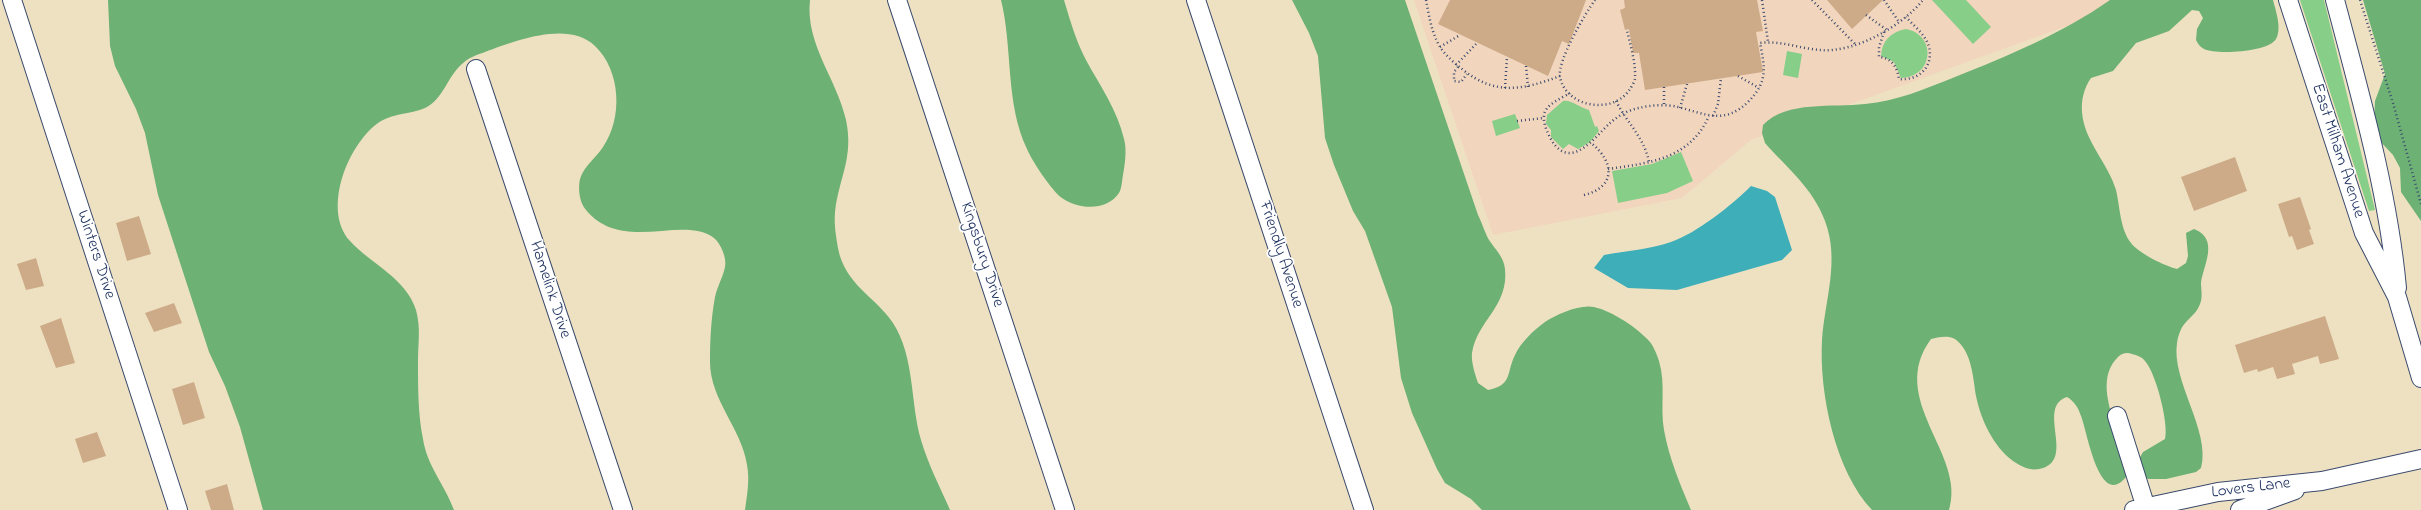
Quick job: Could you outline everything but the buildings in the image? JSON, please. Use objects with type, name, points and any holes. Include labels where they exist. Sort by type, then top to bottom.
[{"type":"street","name":"Winters Drive","points":[[12,0],[178,510]]},
{"type":"street","name":"Kingsbury Drive","points":[[896,0],[1065,510]]},
{"type":"street","name":"Friendly Avenue","points":[[1196,0],[1364,510]]},
{"type":"street","name":"East Milham Avenue","points":[[2288,0],[2364,234],[2397,297],[2421,378]]},
{"type":"street","name":"East Milham Avenue","points":[[2334,0],[2357,85],[2393,241],[2397,297]]},
{"type":"street","name":"Hamelink Drive","points":[[476,70],[623,510]]},
{"type":"street","points":[[2118,416],[2140,509]]},
{"type":"street","name":"Lovers Lane","points":[[2140,509],[2218,492],[2322,481],[2421,459]]},
{"type":"street","name":"Lovers Lane","points":[[2240,510],[2287,502],[2322,481]]},
{"type":"path","points":[[1426,0],[1431,24],[1440,47],[1457,66],[1467,74],[1494,87],[1505,88],[1528,87],[1560,76]]},
{"type":"path","points":[[1595,0],[1565,54],[1560,76],[1570,93],[1575,98],[1590,105],[1605,105],[1616,102],[1629,91],[1635,79],[1627,30]]},
{"type":"path","points":[[1762,0],[1768,42]]},
{"type":"path","points":[[1812,0],[1855,44]]},
{"type":"path","points":[[1884,0],[1899,22]]},
{"type":"path","points":[[1570,93],[1550,105],[1545,111],[1544,118],[1550,137],[1556,148],[1565,152],[1585,148],[1592,143],[1610,123],[1623,114],[1639,108],[1664,106],[1680,108],[1711,116],[1728,114],[1742,107],[1760,88],[1765,71],[1760,43],[1768,42],[1823,51],[1855,44],[1886,31],[1906,17],[1923,0]]},
{"type":"path","points":[[2360,0],[2393,103],[2421,204]]},
{"type":"path","points":[[1866,15],[1886,31]]},
{"type":"path","points":[[1886,31],[1879,46],[1879,57],[1890,60],[1894,64],[1899,79],[1913,79],[1920,75],[1929,61],[1929,46],[1924,37],[1906,17]]},
{"type":"path","points":[[1440,47],[1460,35]]},
{"type":"path","points":[[1467,74],[1461,82],[1454,81],[1454,72],[1457,66],[1477,43]]},
{"type":"path","points":[[1505,88],[1507,57]]},
{"type":"path","points":[[1526,66],[1528,87]]},
{"type":"path","points":[[1738,76],[1760,88]]},
{"type":"path","points":[[1608,168],[1649,162],[1674,154],[1689,144],[1702,132],[1718,104],[1721,78]]},
{"type":"path","points":[[1680,108],[1687,84]]},
{"type":"path","points":[[1664,87],[1664,106]]},
{"type":"path","points":[[1616,102],[1641,138],[1649,162]]},
{"type":"path","points":[[1517,120],[1544,118]]},
{"type":"path","points":[[1584,196],[1598,191],[1605,184],[1608,176],[1606,157],[1592,143]]},
{"type":"shaded area","points":[[1414,0],[2139,0],[1751,140],[1682,198],[1493,235]]},
{"type":"green space","points":[[108,0],[810,0],[812,32],[842,105],[848,133],[847,157],[835,212],[838,248],[847,272],[861,289],[886,314],[900,336],[909,365],[921,440],[950,510],[745,510],[748,476],[744,452],[720,402],[711,376],[711,330],[716,293],[725,267],[723,251],[714,238],[701,232],[686,230],[634,232],[617,230],[601,223],[586,210],[580,195],[580,179],[584,170],[603,147],[614,122],[616,95],[614,81],[604,56],[595,46],[584,38],[571,34],[556,34],[526,38],[472,57],[457,69],[441,94],[431,104],[420,110],[392,116],[381,121],[369,131],[349,159],[339,194],[338,212],[342,227],[350,241],[396,280],[411,299],[416,310],[419,330],[418,361],[420,420],[423,439],[428,458],[454,510],[263,510],[240,427],[225,386],[209,352],[158,195],[145,133],[136,109],[115,66],[110,46]]},
{"type":"green space","points":[[1001,0],[1064,0],[1079,45],[1113,108],[1125,143],[1126,152],[1121,189],[1114,199],[1107,203],[1092,207],[1076,205],[1062,198],[1048,183],[1027,149],[1015,113],[1005,18]]},
{"type":"green space","points":[[1292,0],[1405,0],[1478,215],[1489,240],[1501,257],[1505,269],[1505,282],[1502,293],[1498,303],[1475,342],[1472,353],[1478,383],[1488,390],[1502,385],[1508,377],[1512,361],[1517,350],[1524,341],[1532,332],[1556,316],[1576,308],[1588,306],[1609,312],[1639,331],[1650,342],[1654,349],[1661,370],[1663,421],[1666,440],[1675,471],[1691,510],[1482,510],[1471,499],[1445,483],[1437,469],[1412,413],[1401,378],[1392,307],[1365,231],[1353,211],[1334,165],[1325,138],[1318,56],[1309,33]]},
{"type":"green space","points":[[1932,0],[1966,0],[1991,27],[1973,44]]},
{"type":"green space","points":[[2110,0],[2273,0],[2278,20],[2278,35],[2276,39],[2263,47],[2230,52],[2210,51],[2201,47],[2196,40],[2197,29],[2203,18],[2199,11],[2192,10],[2169,31],[2136,43],[2113,71],[2091,78],[2086,86],[2082,103],[2082,112],[2087,133],[2108,170],[2116,190],[2122,225],[2127,237],[2134,247],[2152,259],[2177,269],[2186,263],[2188,256],[2186,233],[2194,229],[2202,233],[2206,239],[2208,253],[2202,276],[2201,301],[2197,309],[2181,329],[2177,343],[2177,358],[2180,373],[2201,438],[2203,454],[2201,468],[2196,472],[2166,479],[2148,479],[2143,474],[2139,459],[2143,452],[2165,439],[2165,422],[2161,399],[2149,367],[2141,357],[2130,353],[2126,353],[2118,357],[2110,370],[2107,384],[2108,399],[2112,416],[2126,463],[2126,477],[2117,484],[2108,483],[2101,476],[2091,450],[2079,410],[2074,402],[2067,397],[2058,403],[2055,411],[2054,422],[2057,446],[2055,456],[2050,464],[2039,469],[2029,469],[2022,466],[2013,461],[1999,448],[1989,432],[1978,405],[1973,373],[1965,350],[1955,339],[1940,337],[1931,339],[1920,362],[1917,384],[1922,405],[1947,468],[1952,489],[1949,510],[1872,510],[1859,494],[1839,453],[1832,430],[1823,383],[1822,340],[1831,265],[1829,236],[1825,221],[1814,198],[1807,188],[1765,143],[1762,133],[1763,125],[1773,117],[1797,108],[1877,102],[1922,90],[1995,61],[2035,43],[2073,23]]},
{"type":"green space","points":[[2300,0],[2324,0],[2375,210],[2369,211]]},
{"type":"green space","points":[[2363,0],[2421,0],[2421,221],[2401,192],[2400,168],[2393,155],[2379,140],[2374,123],[2375,101],[2385,74]]},
{"type":"green space","points":[[1906,29],[1916,33],[1923,39],[1927,47],[1928,55],[1925,64],[1920,71],[1912,76],[1901,78],[1894,62],[1881,56],[1885,41],[1896,32]]},
{"type":"green space","points":[[1787,51],[1802,54],[1798,78],[1783,75]]},
{"type":"green space","points":[[1563,101],[1572,102],[1589,110],[1595,127],[1597,126],[1599,131],[1590,142],[1578,149],[1569,144],[1563,149],[1551,137],[1551,130],[1546,124],[1547,115]]},
{"type":"green space","points":[[1515,114],[1520,128],[1496,136],[1492,121]]},
{"type":"green space","points":[[1681,152],[1693,181],[1667,193],[1618,203],[1612,171],[1652,164]]},
{"type":"water","points":[[1751,186],[1767,191],[1775,197],[1792,250],[1782,260],[1677,290],[1628,288],[1594,268],[1604,255],[1638,250],[1681,238],[1714,218]]}]
